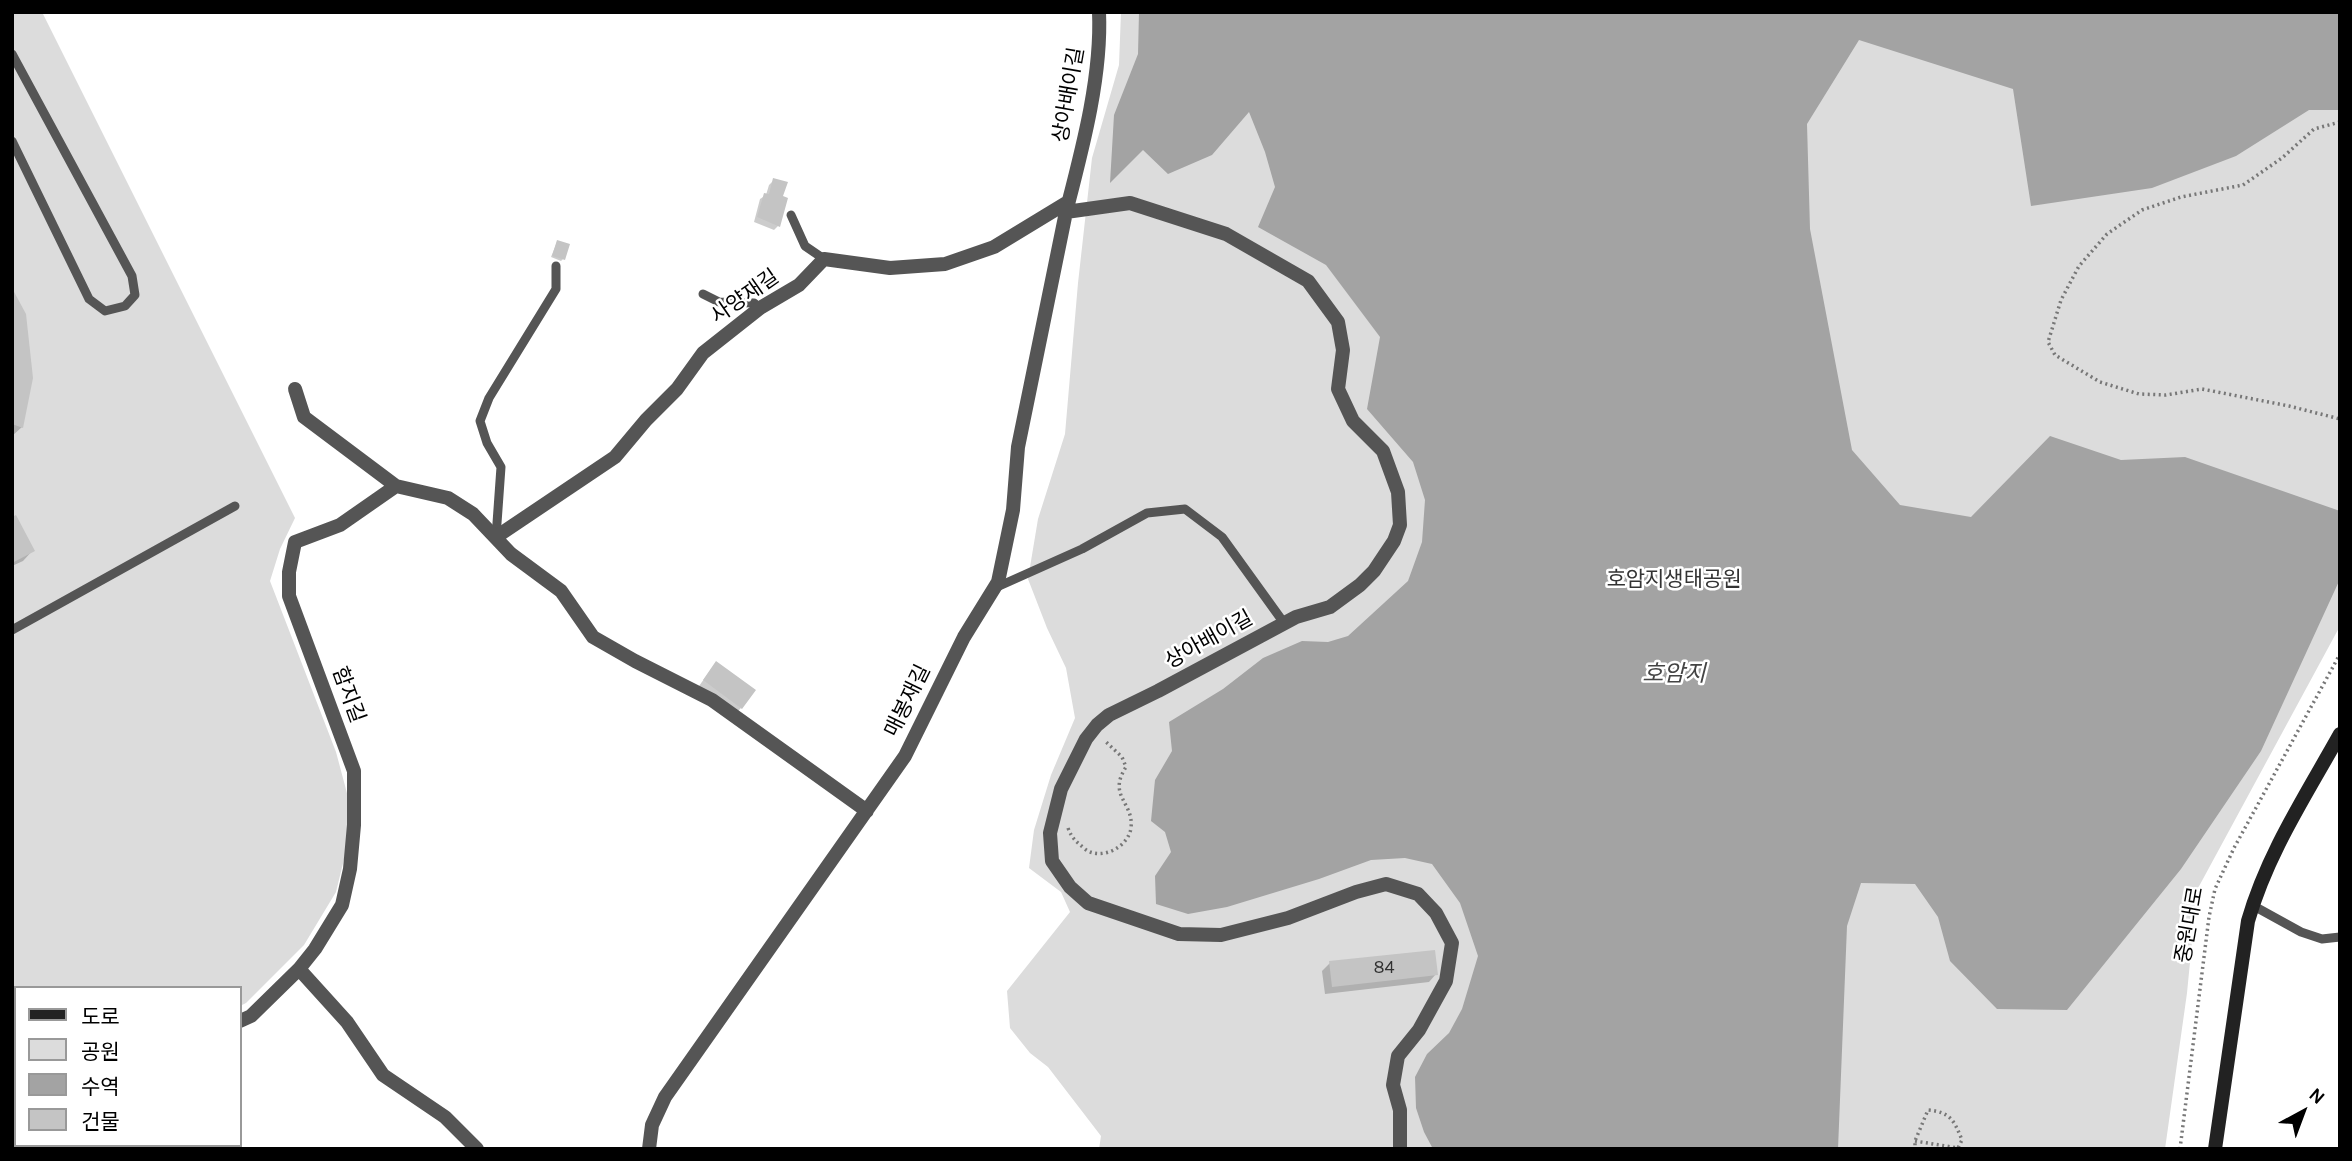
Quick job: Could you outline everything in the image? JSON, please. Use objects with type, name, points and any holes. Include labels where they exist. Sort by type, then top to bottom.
[{"type":"street","name":"상아배이길","points":[[1099,12],[1101,39],[1085,133],[1067,207],[1130,203],[1226,234],[1308,281],[1338,322],[1343,350],[1338,389],[1353,421],[1383,451],[1398,492],[1400,525],[1374,571],[1331,607],[1284,623],[1109,715],[1097,725],[1086,738],[1061,789],[1050,833],[1052,861],[1070,887],[1088,903],[1179,934],[1221,935],[1289,918],[1356,891],[1386,884],[1418,894],[1436,912],[1452,943],[1446,981],[1419,1030],[1398,1056],[1393,1086],[1400,1110],[1401,1149]]},
{"type":"street","points":[[824,259],[890,268],[945,264],[994,247],[1067,207]]},
{"type":"street","name":"매봉재길","points":[[649,1149],[652,1125],[665,1097],[905,756],[964,637],[998,582],[1013,510],[1018,447],[1067,207]]},
{"type":"street","name":"사양재길","points":[[496,537],[615,457],[677,388],[703,353],[760,309],[799,285],[824,259]]},
{"type":"street","points":[[295,389],[304,417],[396,486],[448,498],[473,514],[511,554],[561,591],[593,637],[712,700],[867,811]]},
{"type":"street","name":"함지길","points":[[242,1020],[251,1016],[299,969],[315,949],[342,905],[350,869],[354,825],[354,771],[289,596],[295,542],[340,525],[396,486]]},
{"type":"street","points":[[2216,1149],[2252,905],[2266,868],[2340,734]]},
{"type":"street","points":[[299,969],[346,1022],[383,1075],[445,1116],[477,1149]]},
{"type":"lane","points":[[12,54],[132,276],[135,295],[125,306],[105,311],[89,299],[12,141]]},
{"type":"lane","points":[[792,215],[806,246],[824,259]]},
{"type":"lane","points":[[496,537],[501,467],[487,443],[480,421],[489,398],[556,289],[556,266]]},
{"type":"lane","points":[[703,294],[719,302],[754,303],[760,309]]},
{"type":"lane","points":[[12,630],[235,506]]},
{"type":"lane","points":[[995,587],[1082,550],[1147,513],[1185,509],[1222,537],[1284,623]]},
{"type":"lane","points":[[2252,905],[2301,932],[2322,939],[2340,937]]},
{"type":"path","points":[[2340,122],[2314,129],[2283,158],[2243,185],[2181,197],[2142,210],[2107,234],[2079,267],[2061,300],[2048,342],[2055,355],[2100,382],[2139,394],[2166,395],[2202,389],[2289,405],[2340,419]]},
{"type":"path","name":"중원대로","points":[[2180,1149],[2209,917],[2215,889],[2234,848],[2340,653]]},
{"type":"path","points":[[1064,817],[1072,839],[1091,854],[1108,853],[1121,845],[1129,835],[1131,818],[1119,794],[1118,778],[1126,767],[1122,757],[1098,735]]},
{"type":"path","points":[[1915,1141],[1959,1148],[1962,1140],[1955,1123],[1942,1111],[1928,1110],[1915,1141],[1915,1149]]},
{"type":"green space","points":[[12,12],[42,12],[295,518],[280,549],[270,581],[336,752],[348,797],[347,847],[336,892],[304,945],[246,1003],[242,1005],[242,986],[14,986],[12,1035]]},
{"type":"green space","name":"호암지","points":[[1121,12],[2340,12],[2340,626],[2197,890],[2187,993],[2165,1149],[1099,1149],[1101,1136],[1048,1067],[1030,1053],[1010,1028],[1007,991],[1070,912],[1061,892],[1029,868],[1034,830],[1051,775],[1075,718],[1066,668],[1028,579],[1038,519],[1065,434],[1092,158],[1119,65]]},
{"type":"water","name":"호암지","points":[[1139,12],[2340,12],[2340,110],[2309,110],[2236,156],[2152,188],[2031,206],[2013,89],[1859,40],[1807,124],[1810,229],[1852,450],[1900,505],[1971,517],[2050,436],[2121,460],[2185,457],[2340,511],[2340,579],[2261,751],[2181,869],[2067,1010],[1997,1009],[1950,961],[1938,917],[1915,884],[1861,883],[1847,926],[1838,1149],[1433,1149],[1416,1108],[1415,1077],[1427,1054],[1449,1033],[1462,1009],[1478,956],[1460,903],[1432,864],[1405,858],[1371,860],[1227,907],[1188,914],[1156,904],[1155,876],[1171,852],[1165,832],[1151,821],[1155,780],[1172,751],[1169,722],[1223,689],[1263,658],[1302,641],[1328,642],[1348,636],[1408,581],[1422,542],[1425,500],[1413,462],[1367,409],[1380,337],[1326,265],[1258,227],[1275,187],[1249,112],[1212,155],[1168,174],[1143,150],[1110,183],[1114,115],[1138,54]]},
{"type":"building","points":[[773,178],[788,182],[783,196],[788,198],[780,227],[757,217],[764,193],[769,194]]},
{"type":"building","points":[[557,240],[570,244],[565,260],[552,256]]},
{"type":"building","points":[[12,288],[26,314],[33,378],[23,428],[12,424]]},
{"type":"building","points":[[16,515],[35,551],[12,563],[12,517]]},
{"type":"building","points":[[716,661],[756,690],[742,709],[703,680]]},
{"type":"building","points":[[1435,950],[1438,975],[1332,987],[1329,961]]},
{"type":"park label","name":"호암지생태공원","points":[[1674,580]]}]
